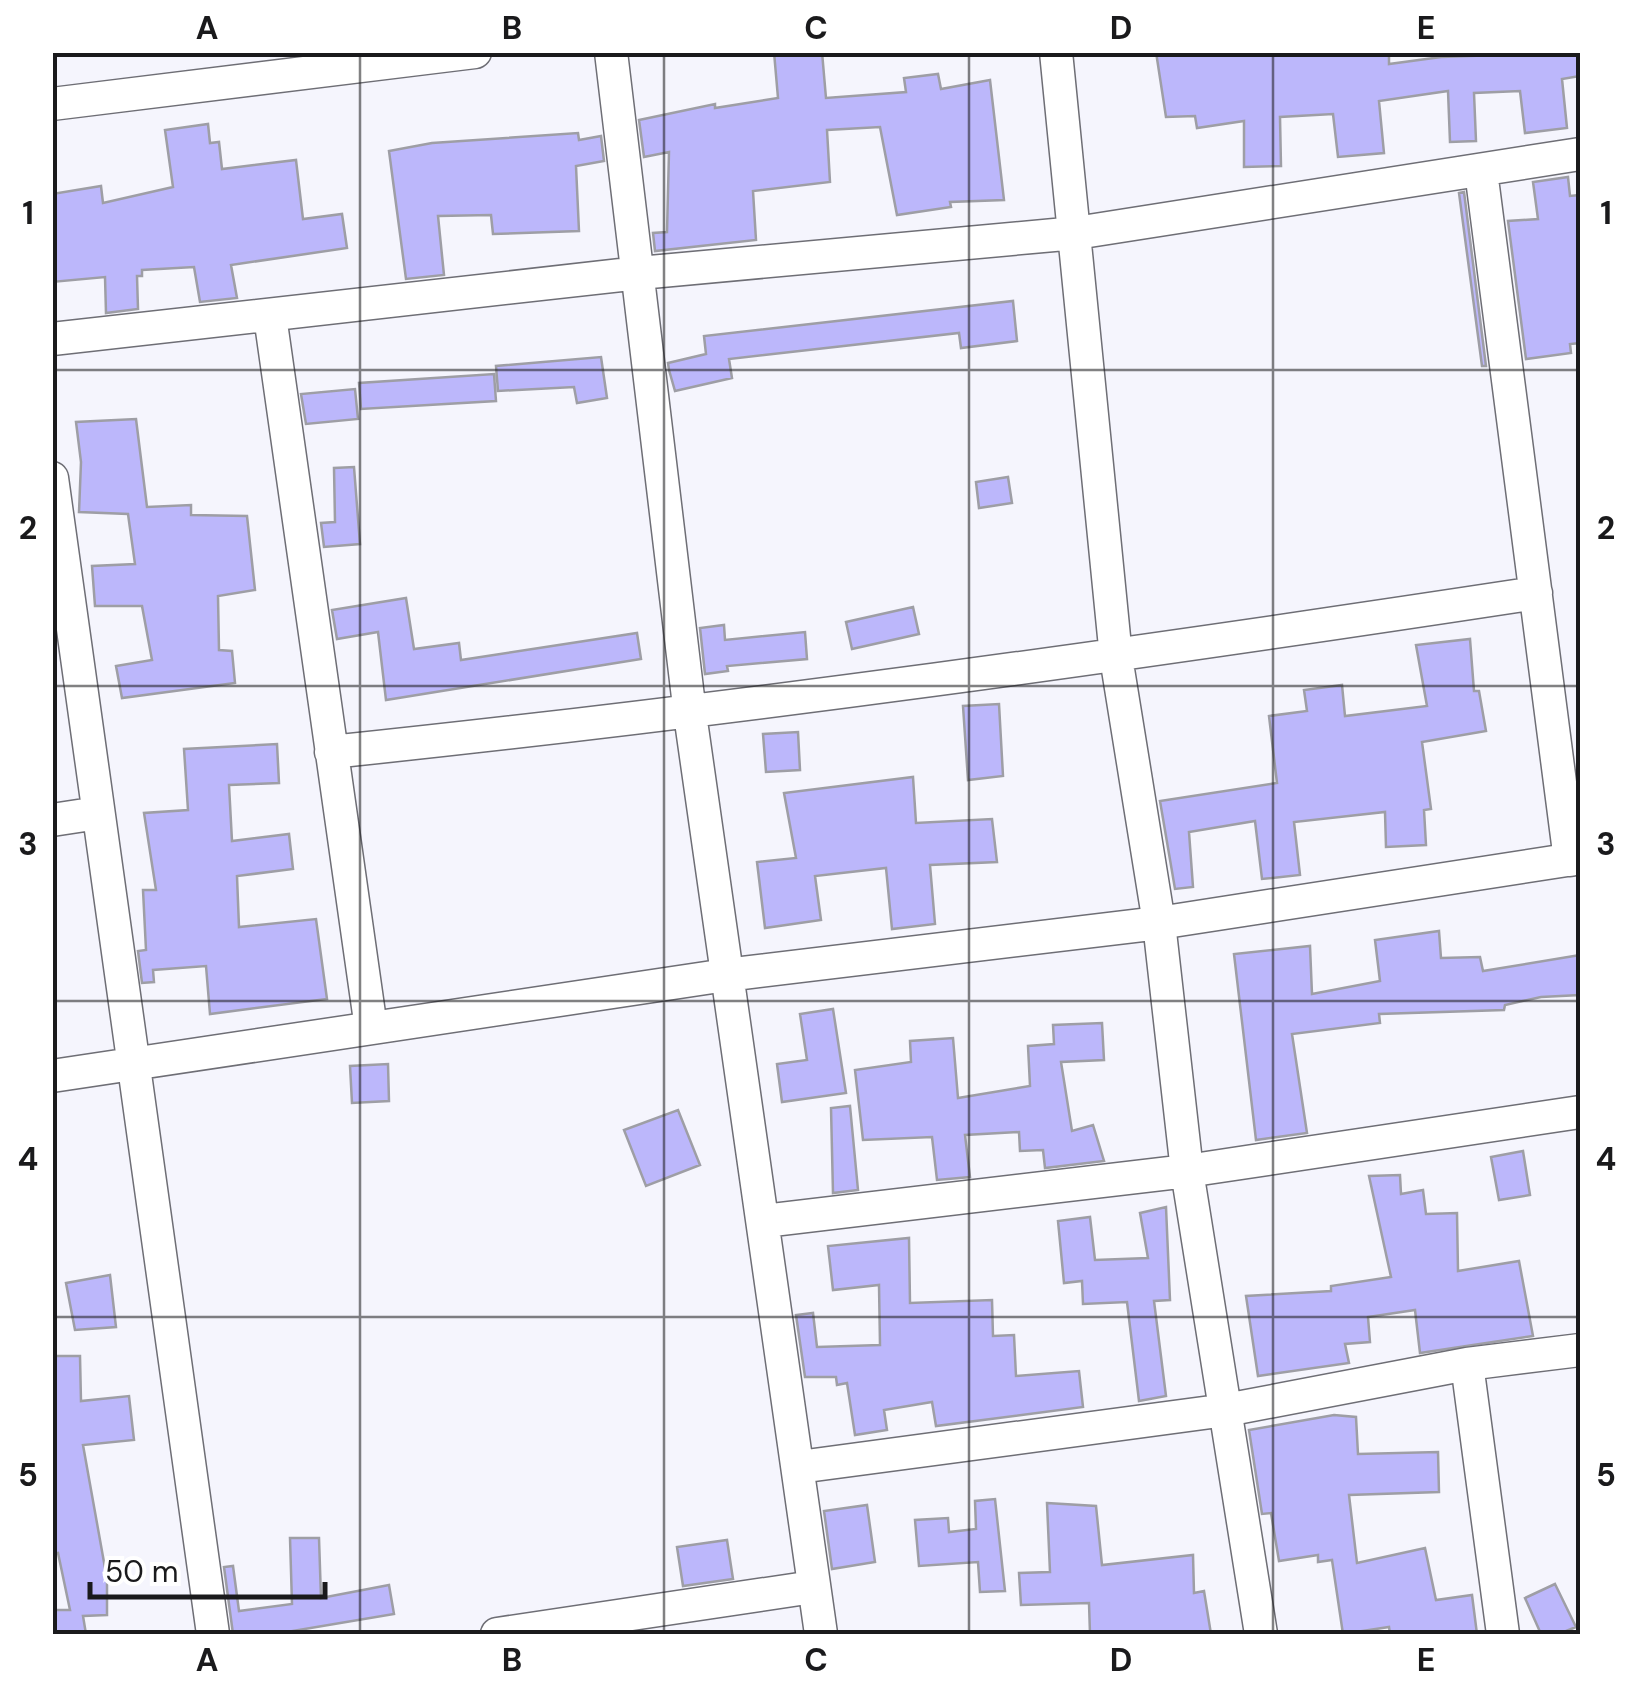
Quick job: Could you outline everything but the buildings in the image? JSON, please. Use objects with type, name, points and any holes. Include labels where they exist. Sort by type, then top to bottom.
[{"type":"street","points":[[52,104],[475,52]]},
{"type":"street","points":[[612,52],[690,714],[822,1634]]},
{"type":"street","points":[[1056,52],[1116,657],[1159,923],[1187,1170],[1261,1634]]},
{"type":"street","points":[[52,339],[640,273],[1076,233],[1580,154]]},
{"type":"street","points":[[52,1076],[726,975],[1159,923],[1576,859],[1536,593],[1481,172]]},
{"type":"street","points":[[270,316],[371,1028]]},
{"type":"street","points":[[52,478],[60,590],[98,814],[213,1634]]},
{"type":"street","points":[[331,752],[690,714],[1116,657],[1536,593]]},
{"type":"street","points":[[52,820],[98,814]]},
{"type":"street","points":[[764,1220],[1187,1170],[1580,1112]]},
{"type":"street","points":[[798,1468],[1226,1410],[1467,1364],[1580,1350]]},
{"type":"street","points":[[1467,1364],[1503,1634]]},
{"type":"street","points":[[498,1634],[813,1587]]}]
